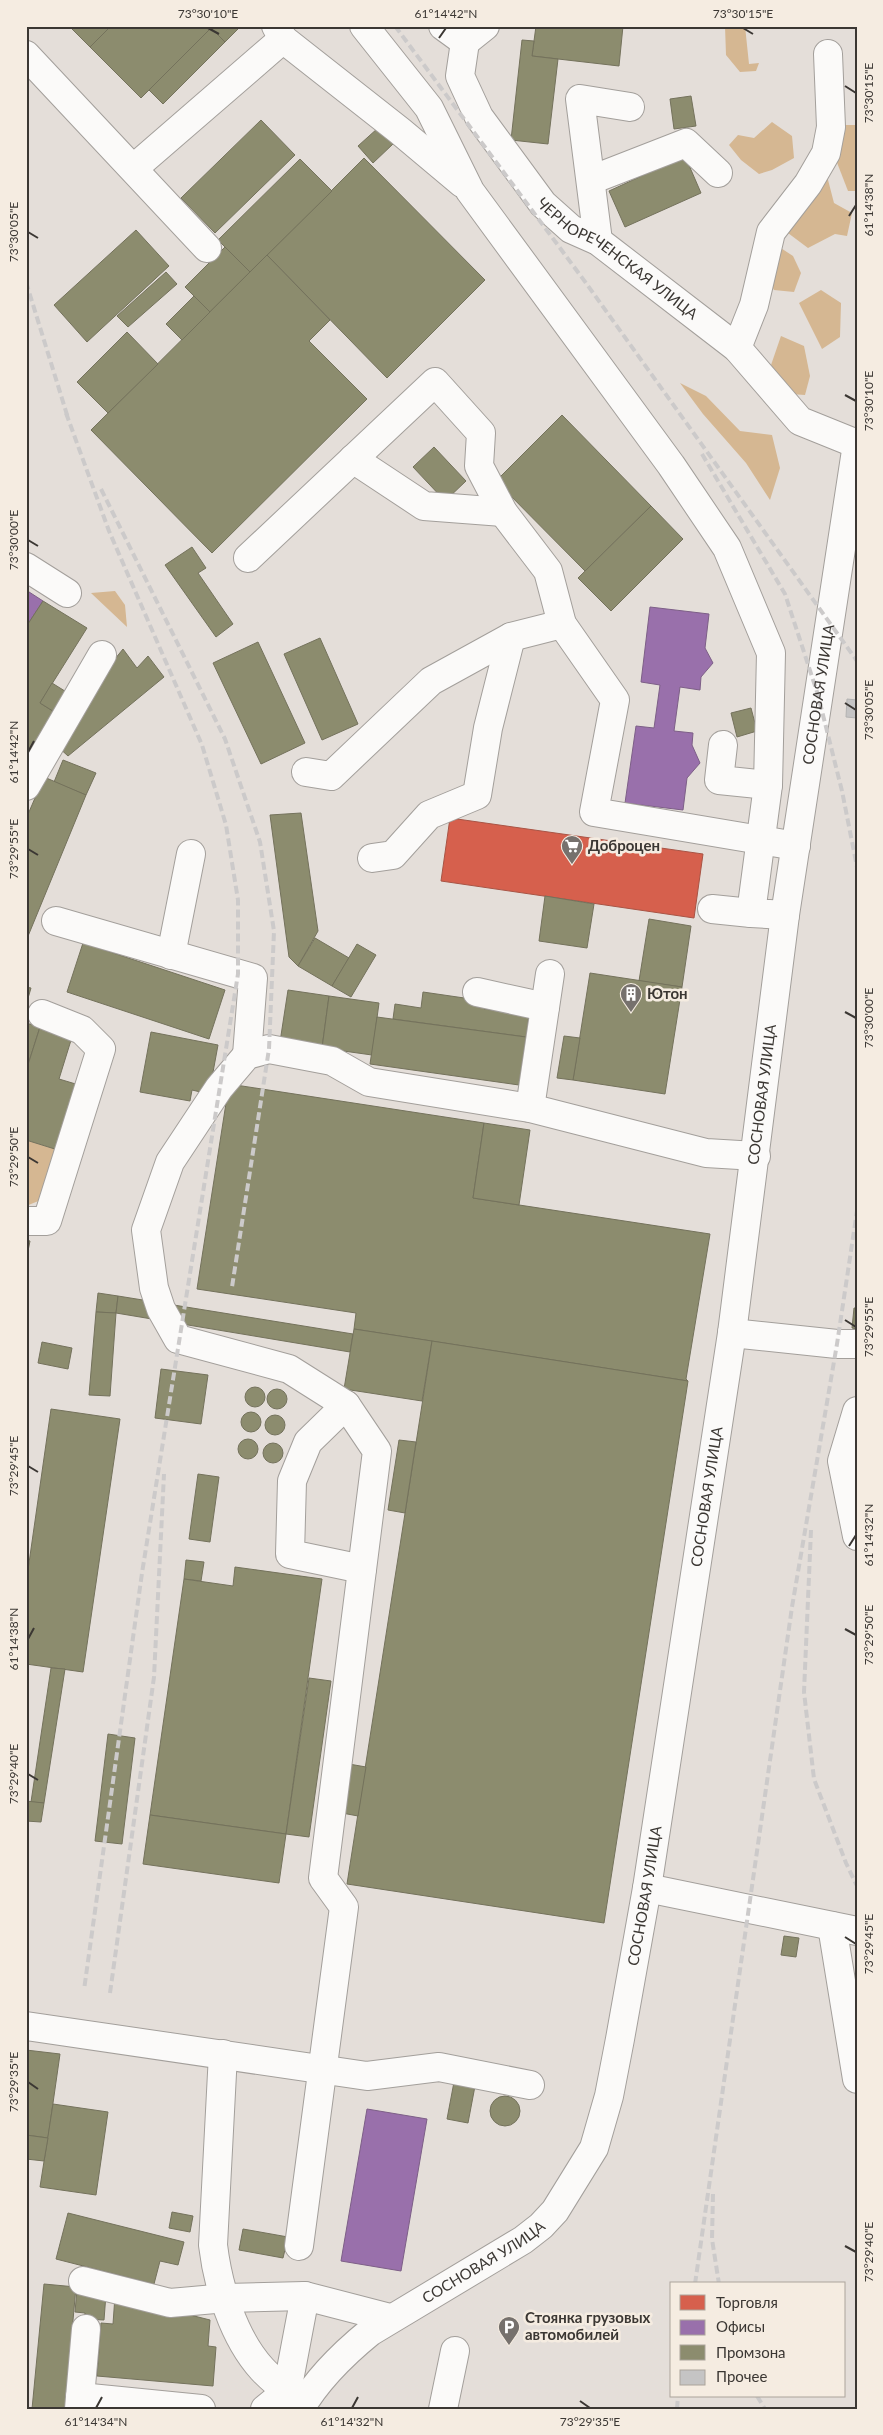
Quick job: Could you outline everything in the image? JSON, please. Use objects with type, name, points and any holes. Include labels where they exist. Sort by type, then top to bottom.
[{"type":"main road","points":[[364,26],[429,108],[470,191],[671,465],[727,548],[772,653],[768,785],[752,913]]},
{"type":"main road","name":"ЧЕРНОРЕЧЕНСКАЯ УЛИЦА","points":[[443,26],[475,34],[460,76],[478,118],[543,204],[570,229],[598,241],[737,348],[800,421],[857,444]]},
{"type":"main road","points":[[134,168],[280,32],[470,191]]},
{"type":"main road","points":[[737,348],[754,305],[771,232],[808,184],[826,153],[831,127],[828,54]]},
{"type":"main road","points":[[26,55],[207,248]]},
{"type":"main road","points":[[598,241],[580,99],[630,107]]},
{"type":"main road","points":[[591,180],[686,143],[718,173]]},
{"type":"main road","points":[[248,558],[436,382],[481,433],[479,466],[503,512],[548,571],[562,624],[615,700],[594,812],[760,838],[796,846]]},
{"type":"main road","name":"СОСНОВАЯ УЛИЦА","points":[[265,2409],[297,2401],[325,2375],[348,2349],[390,2318],[523,2240],[541,2226],[555,2211],[594,2148],[609,2096],[647,1888],[732,1333],[756,1156],[785,915],[857,444]]},
{"type":"main road","points":[[353,459],[424,506],[503,512]]},
{"type":"main road","points":[[26,567],[67,593]]},
{"type":"main road","points":[[306,772],[331,776],[431,681],[512,637],[562,624]]},
{"type":"main road","points":[[372,858],[393,855],[429,815],[477,795],[488,728],[512,637]]},
{"type":"main road","points":[[26,786],[102,655]]},
{"type":"main road","points":[[723,746],[719,780],[768,785]]},
{"type":"main road","points":[[171,955],[191,854]]},
{"type":"main road","points":[[712,909],[785,915]]},
{"type":"main road","points":[[56,921],[253,978],[247,1055]]},
{"type":"main road","points":[[530,1108],[550,974]]},
{"type":"main road","points":[[477,992],[545,1007]]},
{"type":"main road","points":[[26,1221],[47,1222],[101,1049],[82,1030],[42,1014]]},
{"type":"main road","points":[[299,2246],[344,1907],[323,1878],[377,1450],[346,1405],[290,1369],[178,1339],[161,1309],[154,1288],[146,1230],[170,1162],[219,1088],[247,1055],[269,1049],[332,1061],[369,1082],[530,1108],[706,1153],[756,1156]]},
{"type":"main road","points":[[732,1333],[837,1344],[857,1344]]},
{"type":"main road","points":[[346,1405],[308,1442],[292,1481],[290,1554],[362,1569]]},
{"type":"main road","points":[[857,1411],[842,1462],[857,1536]]},
{"type":"main road","points":[[647,1888],[844,1928],[857,2079]]},
{"type":"main road","points":[[26,2026],[323,2068],[366,2076],[438,2067],[530,2085]]},
{"type":"main road","points":[[223,2054],[213,2244],[216,2267],[246,2348],[262,2369],[297,2401]]},
{"type":"main road","points":[[83,2282],[170,2302],[226,2298],[305,2296],[390,2318]]},
{"type":"main road","points":[[297,2401],[305,2296]]},
{"type":"main road","points":[[86,2329],[79,2403],[195,2408]]},
{"type":"main road","points":[[444,2409],[455,2351]]},
{"type":"shaded area","points":[[725,26],[745,26],[749,64],[759,63],[756,71],[740,72],[726,55]]},
{"type":"shaded area","points":[[772,122],[792,136],[794,158],[772,170],[759,174],[741,160],[729,145],[738,135],[754,138]]},
{"type":"shaded area","points":[[840,125],[857,125],[857,191],[848,191],[836,160]]},
{"type":"shaded area","points":[[827,176],[834,203],[852,213],[847,236],[835,234],[808,248],[784,230]]},
{"type":"shaded area","points":[[767,239],[793,256],[801,273],[794,292],[774,290],[755,258]]},
{"type":"shaded area","points":[[821,290],[841,303],[840,337],[822,349],[799,303]]},
{"type":"shaded area","points":[[781,336],[804,346],[810,376],[805,395],[791,394],[771,365]]},
{"type":"shaded area","points":[[680,383],[706,396],[740,431],[772,435],[780,468],[770,500],[746,463],[703,414]]},
{"type":"shaded area","points":[[115,591],[125,605],[127,627],[91,593]]},
{"type":"shaded area","points":[[26,1140],[58,1150],[41,1200],[26,1206]]},
{"type":"building: Торговля","name":"Доброцен","points":[[450,818],[703,854],[694,918],[441,881]]},
{"type":"building: Офисы","points":[[26,590],[43,601],[26,627]]},
{"type":"building: Офисы","points":[[650,607],[709,614],[705,648],[713,663],[701,677],[700,690],[680,687],[674,731],[693,733],[692,745],[700,763],[687,778],[683,810],[625,803],[636,726],[654,728],[660,685],[641,682]]},
{"type":"building: Офисы","points":[[367,2109],[427,2119],[401,2271],[341,2261]]},
{"type":"building: Промзона","points":[[69,26],[111,26],[90,47]]},
{"type":"building: Промзона","points":[[111,26],[209,26],[211,28],[141,98],[90,47]]},
{"type":"building: Промзона","points":[[209,26],[235,26],[238,29],[225,42]]},
{"type":"building: Промзона","points":[[536,26],[623,26],[619,66],[532,56]]},
{"type":"building: Промзона","points":[[211,28],[225,42],[163,104],[149,90]]},
{"type":"building: Промзона","points":[[522,40],[534,41],[532,56],[558,59],[548,144],[511,140]]},
{"type":"building: Промзона","points":[[691,96],[696,126],[674,129],[670,99]]},
{"type":"building: Промзона","points":[[261,120],[295,155],[215,233],[181,198]]},
{"type":"building: Промзона","points":[[378,128],[393,144],[373,163],[358,146]]},
{"type":"building: Промзона","points":[[685,156],[701,193],[625,227],[609,191]]},
{"type":"building: Промзона","points":[[364,158],[485,280],[387,378],[267,255]]},
{"type":"building: Промзона","points":[[300,159],[332,191],[250,272],[218,240]]},
{"type":"building: Промзона","points":[[136,230],[169,266],[87,342],[54,305]]},
{"type":"building: Промзона","points":[[225,247],[250,272],[210,312],[185,287]]},
{"type":"building: Промзона","points":[[267,255],[330,320],[309,341],[367,399],[212,553],[91,430]]},
{"type":"building: Промзона","points":[[166,272],[177,284],[128,327],[117,316]]},
{"type":"building: Промзона","points":[[194,296],[210,312],[182,340],[166,324]]},
{"type":"building: Промзона","points":[[127,332],[158,364],[108,413],[77,382]]},
{"type":"building: Промзона","points":[[562,415],[651,506],[585,571],[496,481]]},
{"type":"building: Промзона","points":[[434,447],[466,481],[445,501],[413,467]]},
{"type":"building: Промзона","points":[[651,506],[683,539],[611,611],[578,578]]},
{"type":"building: Промзона","points":[[192,547],[206,568],[198,573],[233,624],[216,637],[165,565]]},
{"type":"building: Промзона","points":[[43,601],[87,628],[40,703],[56,713],[26,761],[26,627]]},
{"type":"building: Промзона","points":[[320,638],[358,724],[322,740],[284,654]]},
{"type":"building: Промзона","points":[[258,642],[305,743],[261,764],[213,663]]},
{"type":"building: Промзона","points":[[123,649],[137,668],[148,656],[164,677],[68,756],[56,745],[95,684]]},
{"type":"building: Промзона","points":[[52,683],[68,693],[56,713],[40,703]]},
{"type":"building: Промзона","points":[[751,708],[757,731],[737,737],[731,713]]},
{"type":"building: Промзона","points":[[63,760],[96,773],[86,795],[54,782]]},
{"type":"building: Промзона","points":[[44,777],[86,795],[26,941],[26,819]]},
{"type":"building: Промзона","points":[[301,813],[318,931],[298,966],[289,957],[270,815]]},
{"type":"building: Промзона","points":[[545,896],[594,904],[587,948],[539,941]]},
{"type":"building: Промзона","points":[[649,919],[691,926],[682,987],[639,981]]},
{"type":"building: Промзона","points":[[315,938],[349,958],[332,986],[298,966]]},
{"type":"building: Промзона","points":[[83,943],[225,990],[209,1039],[67,992]]},
{"type":"building: Промзона","points":[[357,944],[376,955],[351,997],[332,986]]},
{"type":"building: Промзона","name":"Ютон","points":[[590,973],[682,987],[665,1094],[573,1080]]},
{"type":"building: Промзона","points":[[26,987],[31,988],[26,1005]]},
{"type":"building: Промзона","points":[[288,990],[329,996],[322,1048],[280,1042]]},
{"type":"building: Промзона","points":[[423,992],[485,1001],[484,1009],[529,1015],[526,1037],[393,1019],[395,1004],[421,1008]]},
{"type":"building: Промзона","points":[[329,996],[379,1003],[372,1055],[322,1048]]},
{"type":"building: Промзона","points":[[377,1017],[526,1037],[519,1085],[370,1064]]},
{"type":"building: Промзона","points":[[26,1023],[40,1027],[26,1071]]},
{"type":"building: Промзона","points":[[40,1027],[72,1037],[59,1079],[79,1085],[58,1150],[26,1140],[26,1071]]},
{"type":"building: Промзона","points":[[151,1032],[218,1045],[209,1094],[192,1090],[190,1101],[140,1092]]},
{"type":"building: Промзона","points":[[564,1036],[580,1038],[573,1080],[557,1078]]},
{"type":"building: Промзона","points":[[229,1084],[484,1123],[473,1198],[710,1234],[686,1379],[688,1381],[354,1329],[356,1313],[197,1289]]},
{"type":"building: Промзона","points":[[484,1123],[530,1130],[519,1205],[473,1198]]},
{"type":"building: Промзона","points":[[26,1240],[30,1241],[26,1261]]},
{"type":"building: Промзона","points":[[98,1293],[118,1296],[116,1313],[96,1312]]},
{"type":"building: Промзона","points":[[118,1296],[353,1334],[350,1352],[116,1313]]},
{"type":"building: Промзона","points":[[854,1308],[857,1308],[857,1329],[852,1328]]},
{"type":"building: Промзона","points":[[96,1312],[116,1313],[110,1396],[89,1395]]},
{"type":"building: Промзона","points":[[354,1329],[432,1341],[422,1401],[344,1389]]},
{"type":"building: Промзона","points":[[432,1341],[688,1381],[604,1923],[347,1884]]},
{"type":"building: Промзона","points":[[42,1342],[72,1348],[68,1369],[38,1363]]},
{"type":"building: Промзона","points":[[161,1369],[208,1375],[201,1424],[155,1418]]},
{"type":"building: Промзона","points":[[255,1387],[262,1390],[265,1397],[262,1404],[255,1407],[248,1404],[245,1397],[248,1390]]},
{"type":"building: Промзона","points":[[277,1389],[284,1392],[287,1399],[284,1406],[277,1409],[270,1406],[267,1399],[270,1392]]},
{"type":"building: Промзона","points":[[51,1409],[120,1419],[83,1672],[26,1664],[26,1584]]},
{"type":"building: Промзона","points":[[251,1412],[258,1415],[261,1422],[258,1429],[251,1432],[244,1429],[241,1422],[244,1415]]},
{"type":"building: Промзона","points":[[275,1415],[282,1418],[285,1425],[282,1432],[275,1435],[268,1432],[265,1425],[268,1418]]},
{"type":"building: Промзона","points":[[248,1439],[255,1442],[258,1449],[255,1456],[248,1459],[241,1456],[238,1449],[241,1442]]},
{"type":"building: Промзона","points":[[399,1440],[416,1442],[405,1513],[388,1510]]},
{"type":"building: Промзона","points":[[273,1443],[280,1446],[283,1453],[280,1460],[273,1463],[266,1460],[263,1453],[266,1446]]},
{"type":"building: Промзона","points":[[198,1474],[219,1477],[210,1542],[189,1539]]},
{"type":"building: Промзона","points":[[186,1560],[204,1562],[201,1581],[184,1579]]},
{"type":"building: Промзона","points":[[235,1567],[322,1579],[286,1834],[150,1815],[184,1579],[233,1586]]},
{"type":"building: Промзона","points":[[51,1668],[65,1669],[44,1803],[31,1802]]},
{"type":"building: Промзона","points":[[309,1678],[331,1681],[309,1837],[286,1834]]},
{"type":"building: Промзона","points":[[108,1734],[135,1738],[122,1844],[95,1841]]},
{"type":"building: Промзона","points":[[349,1764],[366,1767],[358,1816],[342,1813]]},
{"type":"building: Промзона","points":[[26,1801],[44,1803],[41,1822],[26,1821]]},
{"type":"building: Промзона","points":[[150,1815],[286,1834],[279,1883],[143,1864]]},
{"type":"building: Промзона","points":[[784,1936],[799,1938],[796,1957],[781,1955]]},
{"type":"building: Промзона","points":[[26,2050],[60,2054],[48,2138],[26,2135]]},
{"type":"building: Промзона","points":[[454,2082],[475,2086],[468,2123],[447,2119]]},
{"type":"building: Промзона","points":[[505,2096],[516,2100],[520,2111],[516,2122],[505,2126],[494,2122],[490,2111],[494,2100]]},
{"type":"building: Промзона","points":[[53,2104],[108,2112],[96,2195],[40,2187]]},
{"type":"building: Промзона","points":[[26,2135],[48,2138],[44,2161],[26,2159]]},
{"type":"building: Промзона","points":[[172,2212],[193,2216],[190,2232],[169,2228]]},
{"type":"building: Промзона","points":[[68,2213],[184,2242],[178,2265],[160,2261],[154,2284],[56,2259]]},
{"type":"building: Промзона","points":[[243,2229],[288,2237],[283,2258],[239,2250]]},
{"type":"building: Промзона","points":[[44,2284],[76,2287],[65,2409],[32,2409]]},
{"type":"building: Промзона","points":[[77,2289],[106,2294],[104,2320],[85,2319],[85,2313],[75,2312]]},
{"type":"building: Промзона","points":[[115,2296],[210,2320],[208,2346],[216,2347],[213,2386],[97,2376],[101,2323],[113,2324]]},
{"type":"building: Прочее","points":[[847,699],[857,700],[857,718],[846,717]]},
{"type":"railway","points":[[395,26],[586,283],[857,661]]},
{"type":"railway","points":[[26,282],[68,418]]},
{"type":"railway","points":[[66,413],[109,531],[202,745],[226,825],[238,900],[238,974],[142,1573],[84,1990]]},
{"type":"railway","points":[[702,454],[785,594],[818,695],[842,791],[857,867]]},
{"type":"railway","points":[[101,489],[225,739],[260,842],[274,931],[269,1049],[232,1287]]},
{"type":"railway","points":[[695,2282],[792,1607],[837,1344],[857,1211]]},
{"type":"railway","points":[[110,1993],[154,1677],[164,1474]]},
{"type":"railway","points":[[811,1530],[804,1692],[814,1779],[846,1863],[857,1886]]},
{"type":"railway","points":[[713,2194],[712,2239],[719,2282]]},
{"type":"railway","points":[[677,2409],[678,2398]]},
{"type":"railway","points":[[758,2398],[765,2409]]},
{"type":"place","name":"Доброцен","points":[[572,865]]},
{"type":"place","name":"Ютон","points":[[631,1013]]},
{"type":"place","name":"Стоянка грузовых автомобилей","points":[[509,2346]]}]
